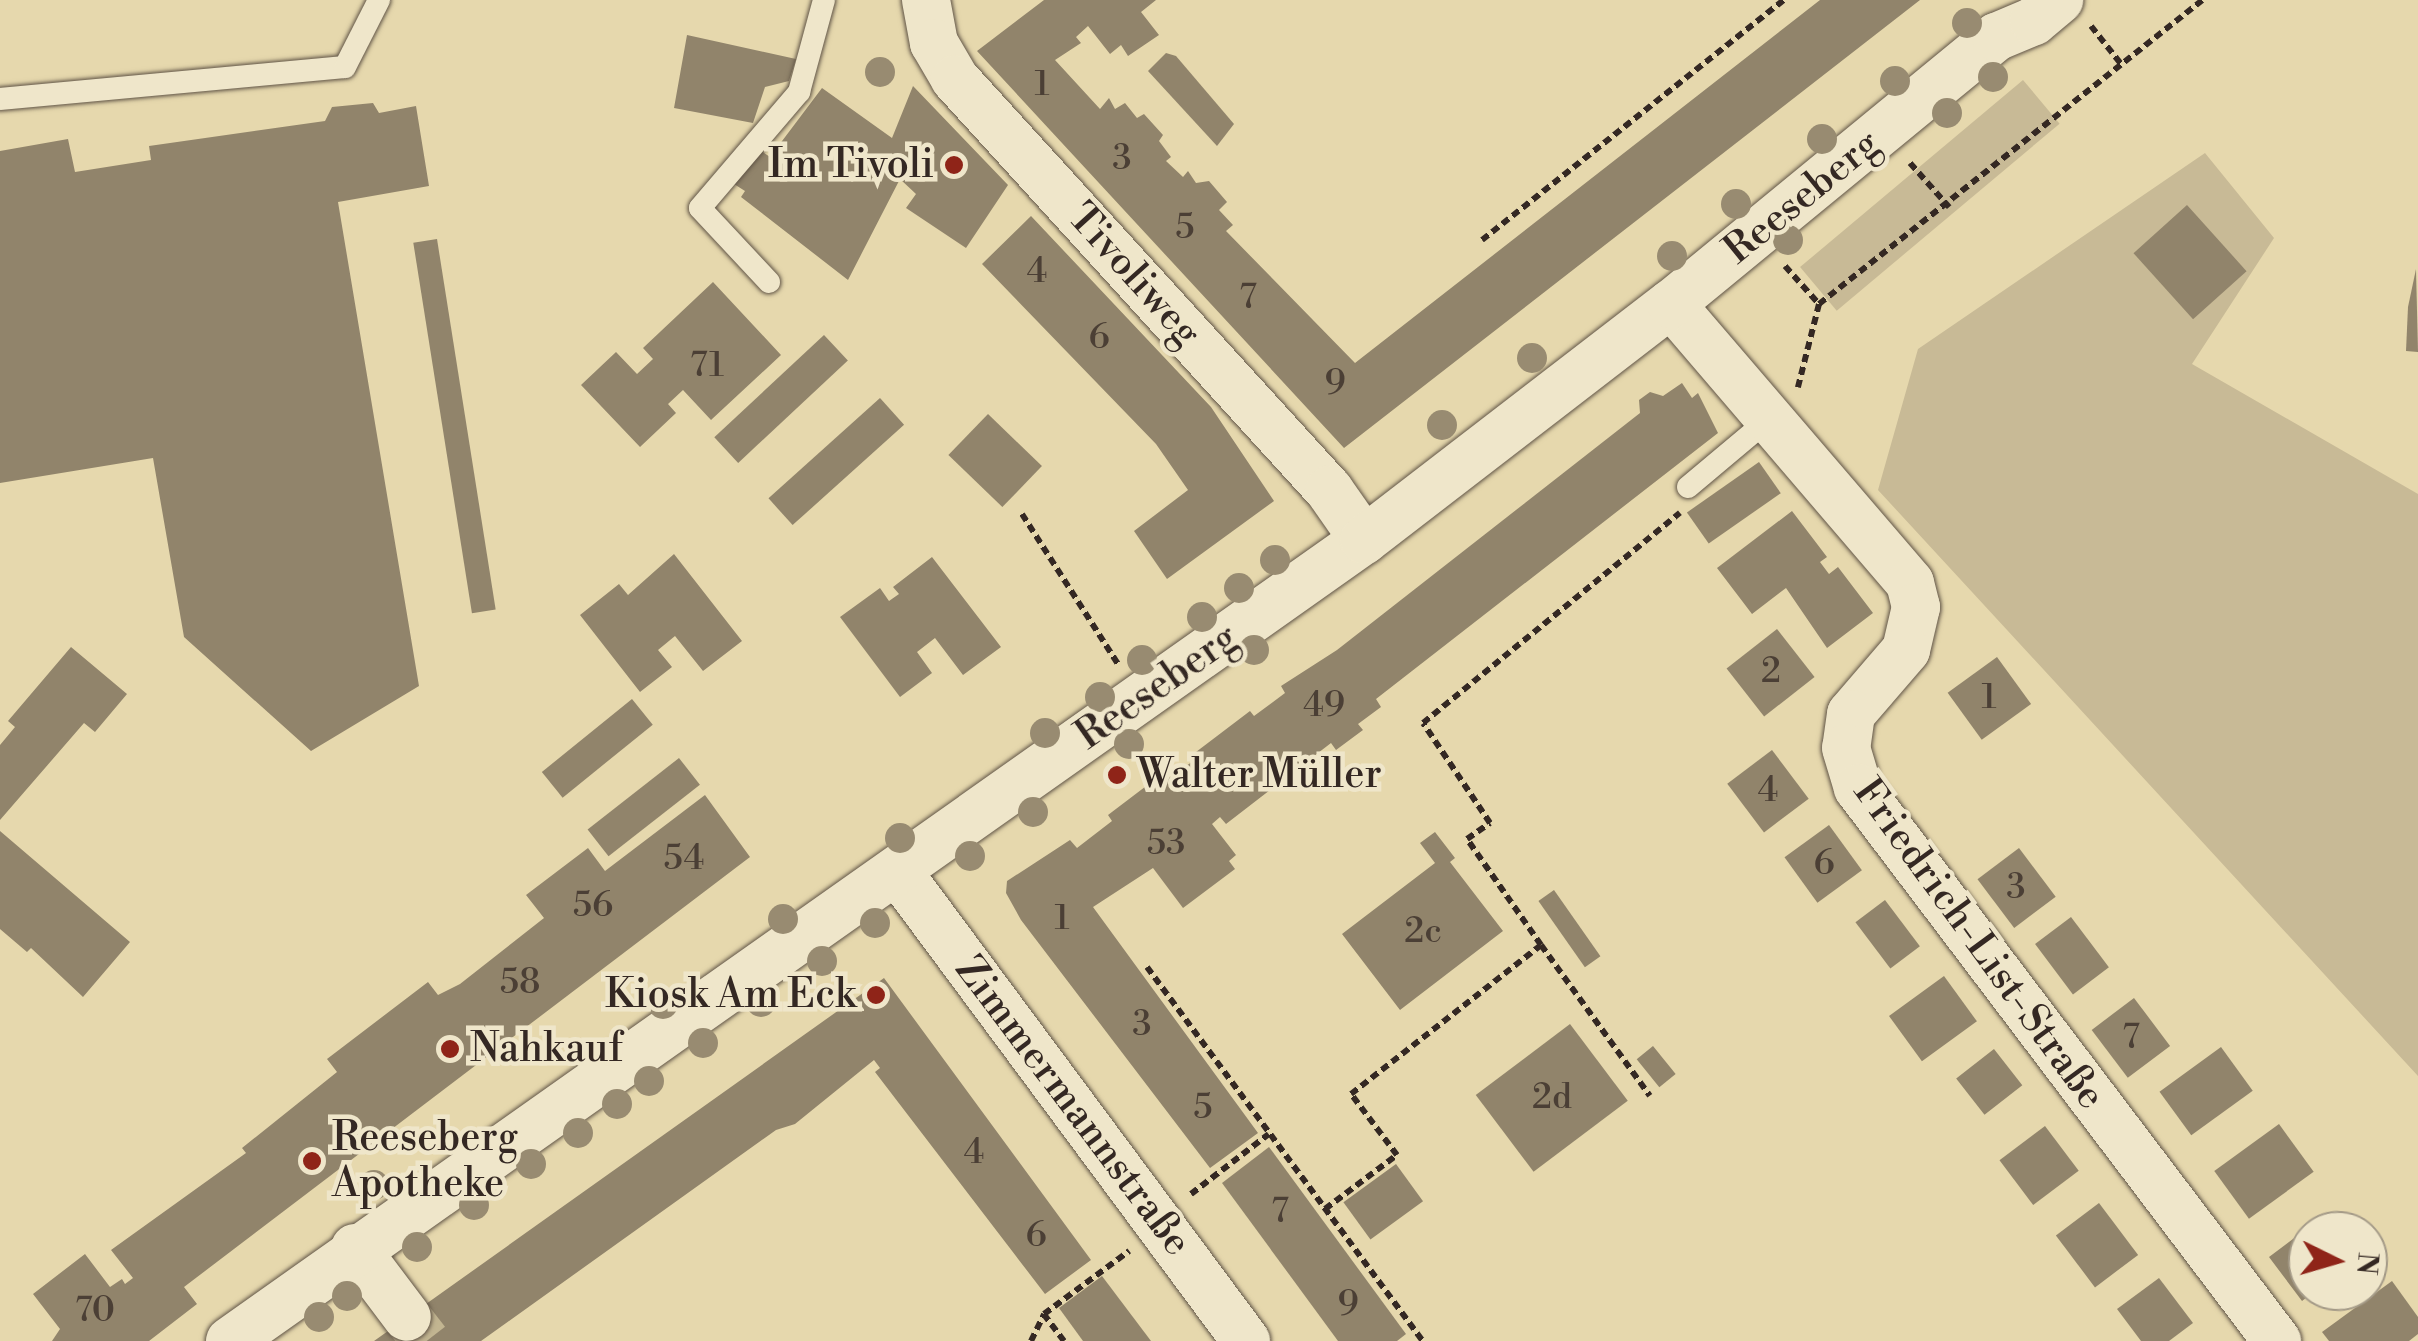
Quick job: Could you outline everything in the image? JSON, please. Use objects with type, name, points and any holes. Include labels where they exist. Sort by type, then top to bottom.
[{"type":"street","name":"Tivoliweg","points":[[926,0],[934,43],[955,79],[1329,490],[1364,540]]},
{"type":"street","name":"Reeseberg","points":[[230,1341],[355,1248],[520,1141],[1364,540],[1671,304],[1996,37],[2072,10]]},
{"type":"street","name":"Friedrich-List-Straße","points":[[1671,304],[1900,563],[1914,594],[1906,650],[1851,714],[1846,748],[1858,788],[2277,1341]]},
{"type":"street","name":"Zimmermannstraße","points":[[898,872],[1246,1341]]},
{"type":"street","points":[[355,1248],[408,1316]]},
{"type":"lane","points":[[0,99],[344,67],[379,0]]},
{"type":"lane","points":[[769,282],[700,208],[800,92],[824,0]]},
{"type":"lane","points":[[1688,487],[1777,428]]},
{"type":"path","points":[[1482,240],[1784,0]]},
{"type":"path","points":[[1777,428],[1819,304],[1948,207],[2202,0]]},
{"type":"path","points":[[2072,10],[2121,64]]},
{"type":"path","points":[[1882,131],[1948,207]]},
{"type":"path","points":[[1757,233],[1819,304]]},
{"type":"path","points":[[1650,1096],[1467,839],[1490,823],[1423,723],[1690,505],[1688,487]]},
{"type":"path","points":[[1022,514],[1140,698]]},
{"type":"path","points":[[1325,1210],[1397,1155],[1352,1094],[1542,945]]},
{"type":"path","points":[[1147,967],[1421,1340]]},
{"type":"path","points":[[1031,1341],[1044,1314],[1269,1134]]},
{"type":"path","points":[[1044,1314],[1064,1341]]},
{"type":"shaded area","points":[[2023,80],[2060,124],[1837,311],[1800,267]]},
{"type":"shaded area","points":[[2205,153],[2274,238],[2192,364],[2418,494],[2418,1076],[1878,490],[1918,349]]},
{"type":"building","points":[[1044,0],[1156,0],[1141,12],[1159,35],[1128,56],[1121,45],[1110,54],[1088,26],[1076,37],[1081,43],[1055,60],[1100,109],[1109,98],[1115,109],[1125,103],[1137,118],[1144,114],[1163,135],[1159,141],[1171,157],[1166,161],[1183,177],[1188,171],[1196,183],[1209,181],[1227,202],[1219,210],[1233,225],[1226,231],[1355,363],[1820,0],[1920,0],[1344,448],[977,51]]},
{"type":"building","points":[[687,35],[796,59],[789,81],[765,87],[753,123],[674,108]]},
{"type":"building","points":[[1166,53],[1176,56],[1234,124],[1217,146],[1148,71]]},
{"type":"building","points":[[913,86],[1008,185],[966,248],[906,208],[916,194],[900,179],[848,280],[741,197],[745,191],[734,184],[760,150],[770,157],[822,88],[892,138]]},
{"type":"building","points":[[373,103],[379,113],[416,106],[429,186],[338,202],[419,686],[311,751],[184,637],[153,458],[0,483],[0,151],[68,139],[75,172],[151,160],[149,146],[325,121],[332,107]]},
{"type":"building","points":[[2187,205],[2247,271],[2193,319],[2133,253]]},
{"type":"building","points":[[1031,216],[1211,407],[1274,501],[1167,579],[1134,531],[1188,490],[1156,444],[982,264]]},
{"type":"building","points":[[437,239],[496,609],[472,613],[413,243]]},
{"type":"building","points":[[2416,269],[2418,352],[2406,351],[2408,307]]},
{"type":"building","points":[[713,282],[781,355],[711,420],[683,390],[668,404],[676,413],[640,447],[581,385],[616,352],[637,374],[653,359],[643,348]]},
{"type":"building","points":[[824,335],[848,361],[738,463],[714,437]]},
{"type":"building","points":[[1682,383],[1692,398],[1698,393],[1718,433],[1376,699],[1381,707],[1358,724],[1363,730],[1336,750],[1331,743],[1226,824],[1220,817],[1212,824],[1236,855],[1229,861],[1235,869],[1183,908],[1153,868],[1093,907],[1258,1133],[1210,1168],[1021,920],[1006,893],[1007,881],[1070,840],[1077,848],[1112,821],[1108,815],[1162,774],[1166,780],[1199,757],[1196,752],[1250,711],[1254,716],[1285,693],[1281,686],[1337,650],[1640,413],[1639,400],[1650,392],[1663,396]]},
{"type":"building","points":[[880,398],[904,425],[793,525],[769,498]]},
{"type":"building","points":[[988,414],[1042,466],[1002,507],[948,455]]},
{"type":"building","points":[[1759,462],[1781,493],[1709,544],[1687,512]]},
{"type":"building","points":[[1792,511],[1827,557],[1820,562],[1829,574],[1838,567],[1873,613],[1827,648],[1786,588],[1752,614],[1717,568]]},
{"type":"building","points":[[674,554],[742,641],[703,671],[675,636],[658,650],[672,667],[640,692],[580,615],[619,584],[628,595]]},
{"type":"building","points":[[932,557],[1001,647],[963,675],[935,638],[917,652],[932,673],[900,697],[840,617],[880,588],[889,601],[899,594],[893,587]]},
{"type":"building","points":[[1777,629],[1815,677],[1764,716],[1727,668]]},
{"type":"building","points":[[71,647],[127,694],[95,732],[84,723],[0,820],[0,745],[15,727],[8,721]]},
{"type":"building","points":[[1997,657],[2031,704],[1982,740],[1948,693]]},
{"type":"building","points":[[632,699],[653,725],[563,798],[542,772]]},
{"type":"building","points":[[1772,750],[1809,799],[1764,832],[1727,784]]},
{"type":"building","points":[[679,758],[700,785],[609,856],[588,829]]},
{"type":"building","points":[[705,795],[750,857],[184,1287],[197,1304],[149,1341],[52,1341],[60,1329],[33,1294],[85,1254],[110,1287],[122,1279],[125,1284],[133,1278],[111,1250],[246,1153],[242,1148],[337,1072],[327,1059],[428,982],[438,995],[460,984],[544,918],[526,895],[588,848],[605,871]]},
{"type":"building","points":[[1829,825],[1862,870],[1817,903],[1785,857]]},
{"type":"building","points":[[0,831],[130,942],[83,997],[31,948],[27,952],[0,929]]},
{"type":"building","points":[[1435,832],[1455,858],[1450,862],[1503,931],[1400,1010],[1342,934],[1435,863],[1420,843]]},
{"type":"building","points":[[2019,848],[2056,897],[2014,928],[1977,879]]},
{"type":"building","points":[[1554,890],[1600,956],[1585,967],[1538,901]]},
{"type":"building","points":[[1885,900],[1920,946],[1890,969],[1855,922]]},
{"type":"building","points":[[2071,917],[2109,967],[2073,994],[2035,944]]},
{"type":"building","points":[[1944,976],[1977,1021],[1922,1061],[1889,1016]]},
{"type":"building","points":[[884,978],[1091,1260],[1045,1294],[875,1072],[880,1068],[874,1060],[795,1124],[776,1130],[481,1341],[374,1341]]},
{"type":"building","points":[[2134,998],[2170,1046],[2128,1078],[2092,1030]]},
{"type":"building","points":[[1570,1024],[1628,1101],[1534,1172],[1476,1095]]},
{"type":"building","points":[[1653,1046],[1676,1074],[1659,1087],[1637,1059]]},
{"type":"building","points":[[2221,1047],[2253,1091],[2191,1135],[2160,1092]]},
{"type":"building","points":[[1994,1049],[2022,1085],[1984,1115],[1956,1079]]},
{"type":"building","points":[[2279,1124],[2314,1172],[2249,1219],[2214,1171]]},
{"type":"building","points":[[2045,1126],[2079,1171],[2033,1205],[1999,1160]]},
{"type":"building","points":[[1269,1147],[1406,1334],[1397,1341],[1338,1341],[1222,1183]]},
{"type":"building","points":[[1396,1164],[1423,1201],[1370,1239],[1343,1202]]},
{"type":"building","points":[[2099,1203],[2138,1255],[2095,1287],[2056,1235]]},
{"type":"building","points":[[2288,1243],[2288,1282],[2269,1257]]},
{"type":"building","points":[[1102,1276],[1151,1341],[1083,1341],[1059,1308]]},
{"type":"building","points":[[2159,1278],[2193,1323],[2169,1341],[2141,1341],[2117,1309]]},
{"type":"building","points":[[2392,1281],[2418,1317],[2418,1334],[2409,1341],[2329,1341],[2322,1332],[2351,1311],[2388,1311],[2388,1284]]},
{"type":"tunnel","points":[[407,1317],[426,1341]]},
{"type":"place","name":"Im Tivoli","points":[[954,165]]},
{"type":"place","name":"Walter Müller","points":[[1117,775]]},
{"type":"place","name":"Kiosk Am Eck","points":[[876,995]]},
{"type":"place","name":"Nahkauf","points":[[450,1049]]},
{"type":"place","name":"Reeseberg Apotheke","points":[[312,1161]]}]
